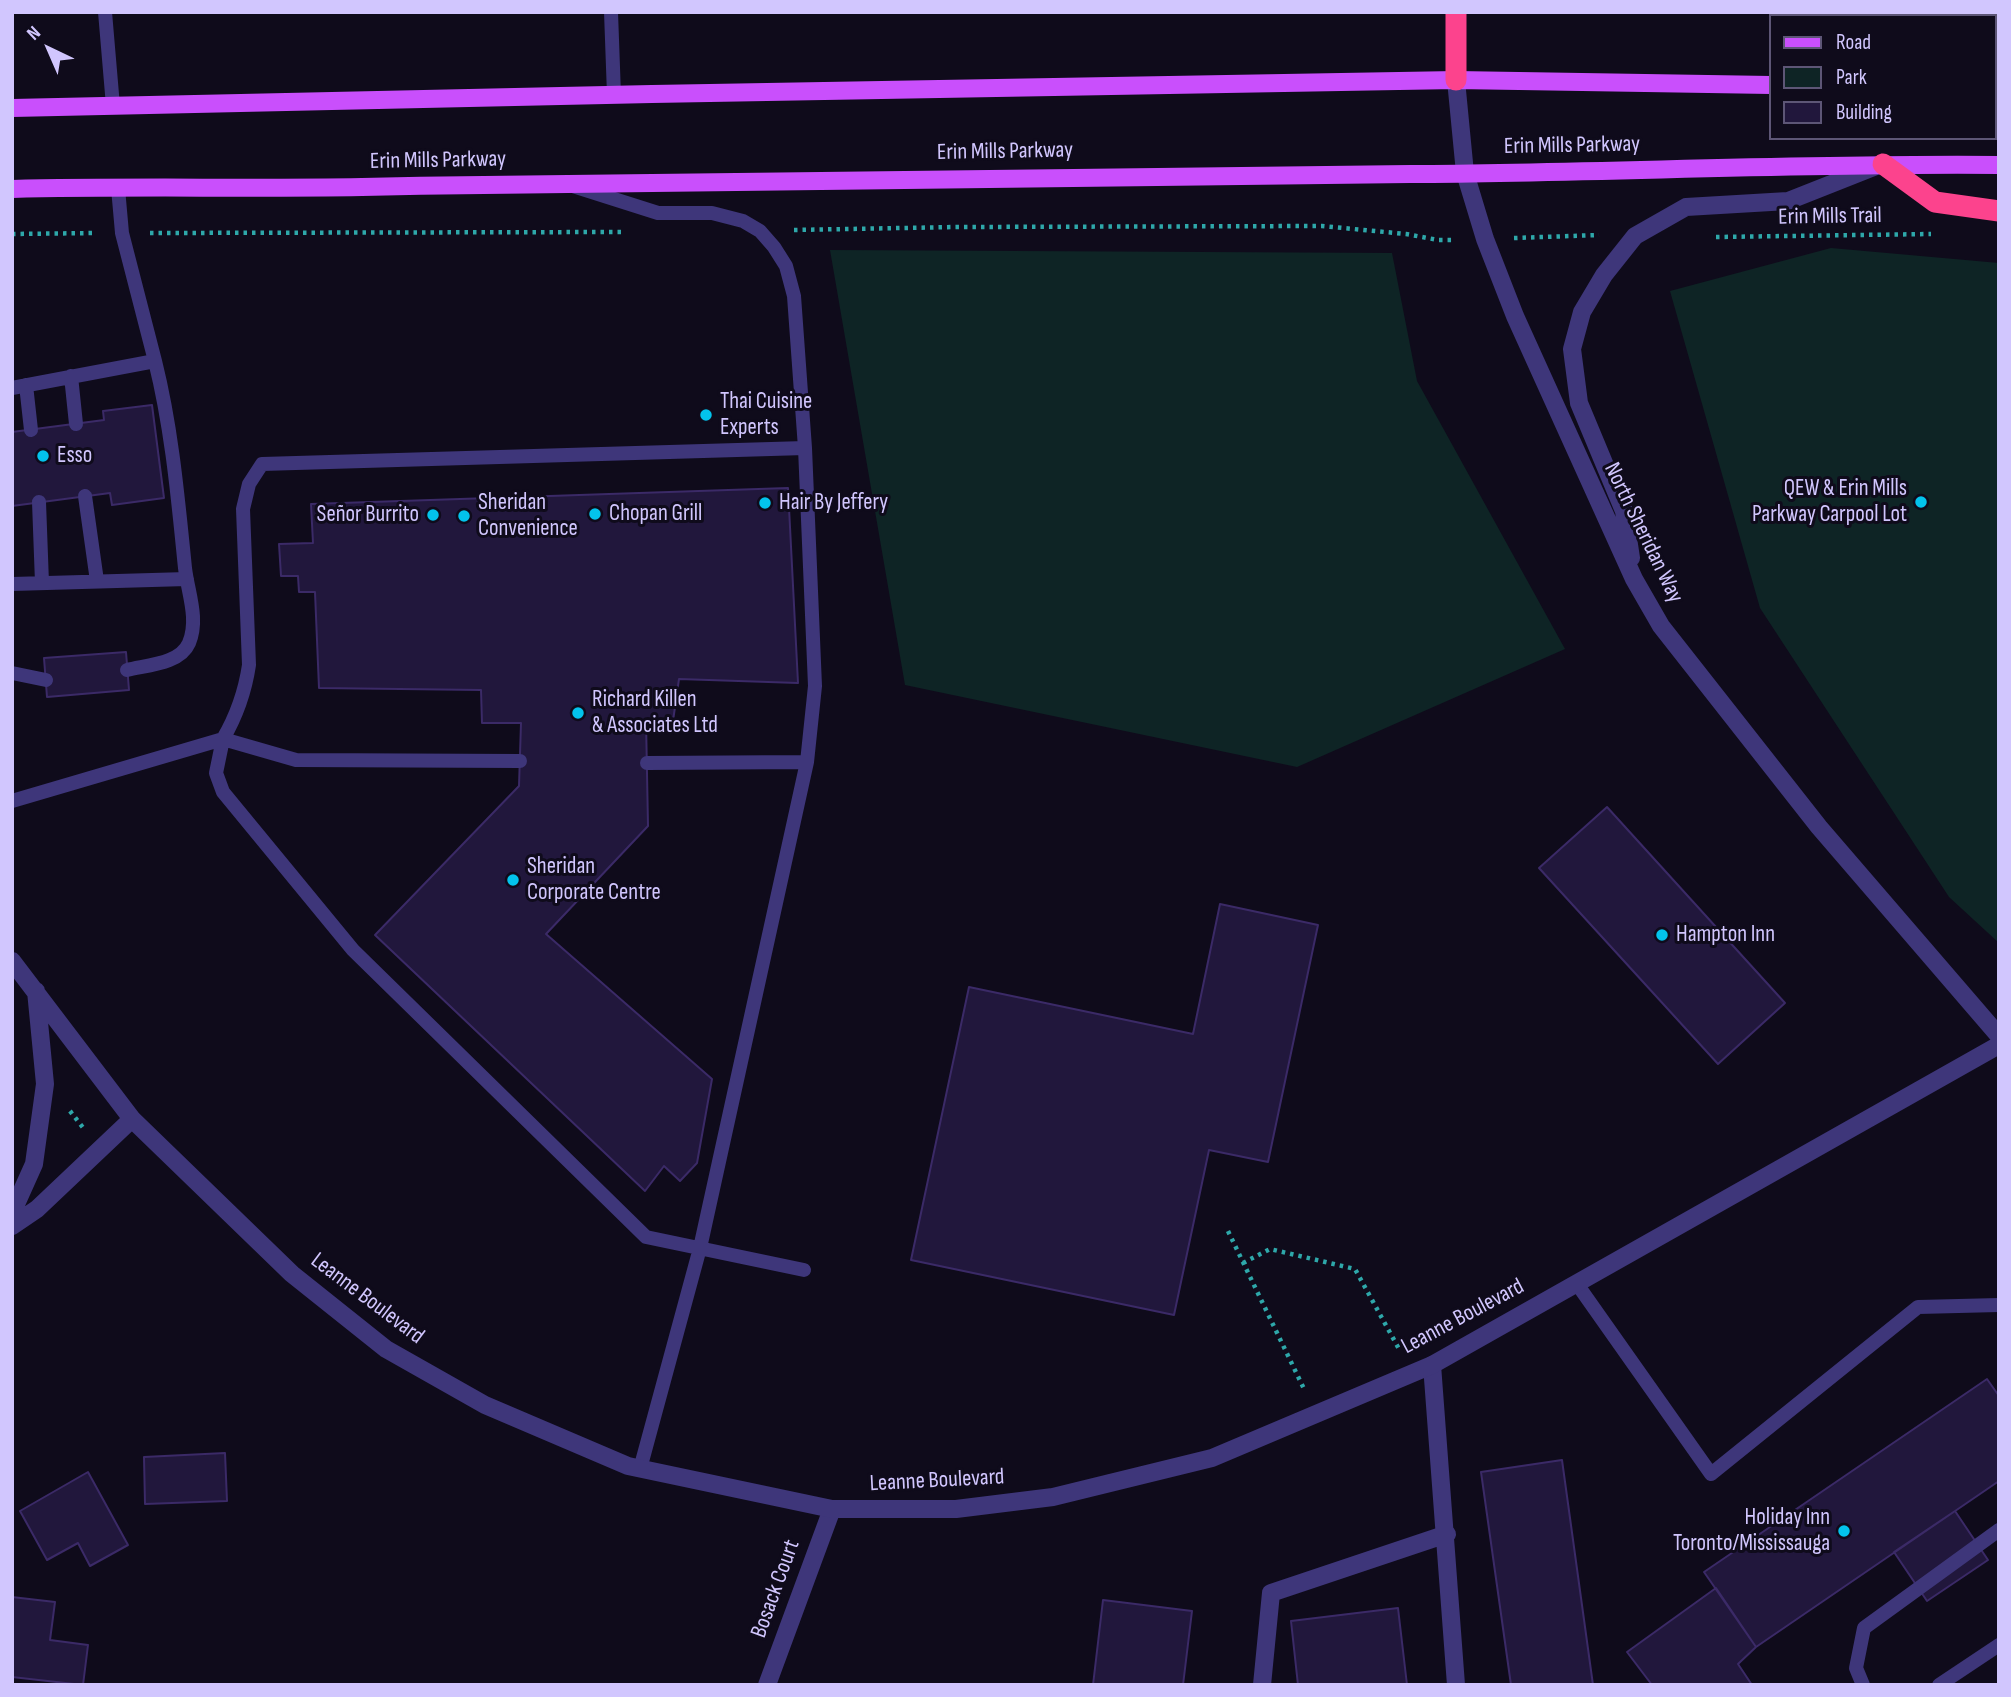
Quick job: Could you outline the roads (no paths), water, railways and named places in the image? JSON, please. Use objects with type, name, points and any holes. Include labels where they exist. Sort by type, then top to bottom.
[{"type":"highway","points":[[1456,12],[1457,80]]},
{"type":"highway","points":[[1883,164],[1935,202],[1999,211]]},
{"type":"main road","points":[[12,108],[1457,80],[1770,85]]},
{"type":"main road","name":"Erin Mills Parkway","points":[[12,189],[1465,173],[1883,164],[1999,165]]},
{"type":"street","name":"North Sheridan Way","points":[[1457,80],[1465,173],[1485,239],[1515,316],[1634,579],[1661,626],[1819,827],[1999,1036]]},
{"type":"street","points":[[1634,579],[1625,511],[1579,403],[1573,349],[1582,312],[1604,275],[1635,236],[1686,207],[1788,201],[1883,164]]},
{"type":"street","name":"Leanne Boulevard","points":[[12,961],[132,1119],[292,1274],[386,1349],[485,1405],[628,1466],[832,1509],[956,1509],[1053,1497],[1212,1458],[1432,1365],[1999,1045]]},
{"type":"street","points":[[12,1213],[34,1164],[45,1084],[36,991]]},
{"type":"street","points":[[12,1226],[37,1209],[132,1119]]},
{"type":"street","points":[[1432,1365],[1457,1685]]},
{"type":"street","name":"Bosack Court","points":[[767,1685],[832,1509]]},
{"type":"street","points":[[1262,1685],[1271,1593],[1447,1534]]},
{"type":"lane","points":[[105,12],[113,106]]},
{"type":"lane","points":[[611,12],[614,95]]},
{"type":"lane","points":[[561,182],[658,213],[712,213],[743,221],[760,231],[774,247],[791,280],[805,448],[815,687],[807,762],[700,1248],[640,1469]]},
{"type":"lane","points":[[118,188],[122,233],[170,432],[194,620],[189,645],[172,660],[127,670]]},
{"type":"lane","points":[[31,430],[19,386],[155,361]]},
{"type":"lane","points":[[71,376],[76,424]]},
{"type":"lane","points":[[804,1270],[646,1237],[353,950],[223,792],[216,773],[223,739],[236,717],[247,679],[249,665],[243,509],[249,484],[262,464],[805,448]]},
{"type":"lane","points":[[85,496],[97,581]]},
{"type":"lane","points":[[39,502],[42,583]]},
{"type":"lane","points":[[12,584],[187,579]]},
{"type":"lane","points":[[12,673],[46,680]]},
{"type":"lane","points":[[12,801],[223,739],[296,760],[520,761]]},
{"type":"lane","points":[[648,763],[807,762]]},
{"type":"lane","points":[[1577,1284],[1711,1474],[1918,1307],[1999,1305]]},
{"type":"lane","points":[[1863,1685],[1856,1668],[1864,1628],[1999,1530]]},
{"type":"lane","points":[[1939,1685],[1999,1645]]},
{"type":"place","name":"Thai Cuisine Experts","points":[[706,415]]},
{"type":"place","name":"Esso","points":[[43,456]]},
{"type":"place","name":"QEW & Erin Mills Parkway Carpool Lot","points":[[1921,502]]},
{"type":"place","name":"Hair By Jeffery","points":[[765,503]]},
{"type":"place","name":"Chopan Grill","points":[[595,514]]},
{"type":"place","name":"Señor Burrito","points":[[433,515]]},
{"type":"place","name":"Sheridan Convenience","points":[[464,516]]},
{"type":"place","name":"Richard Killen & Associates Ltd","points":[[578,713]]},
{"type":"place","name":"Sheridan Corporate Centre","points":[[513,880]]},
{"type":"place","name":"Hampton Inn","points":[[1662,935]]},
{"type":"place","name":"Holiday Inn Toronto/Mississauga","points":[[1844,1531]]}]
